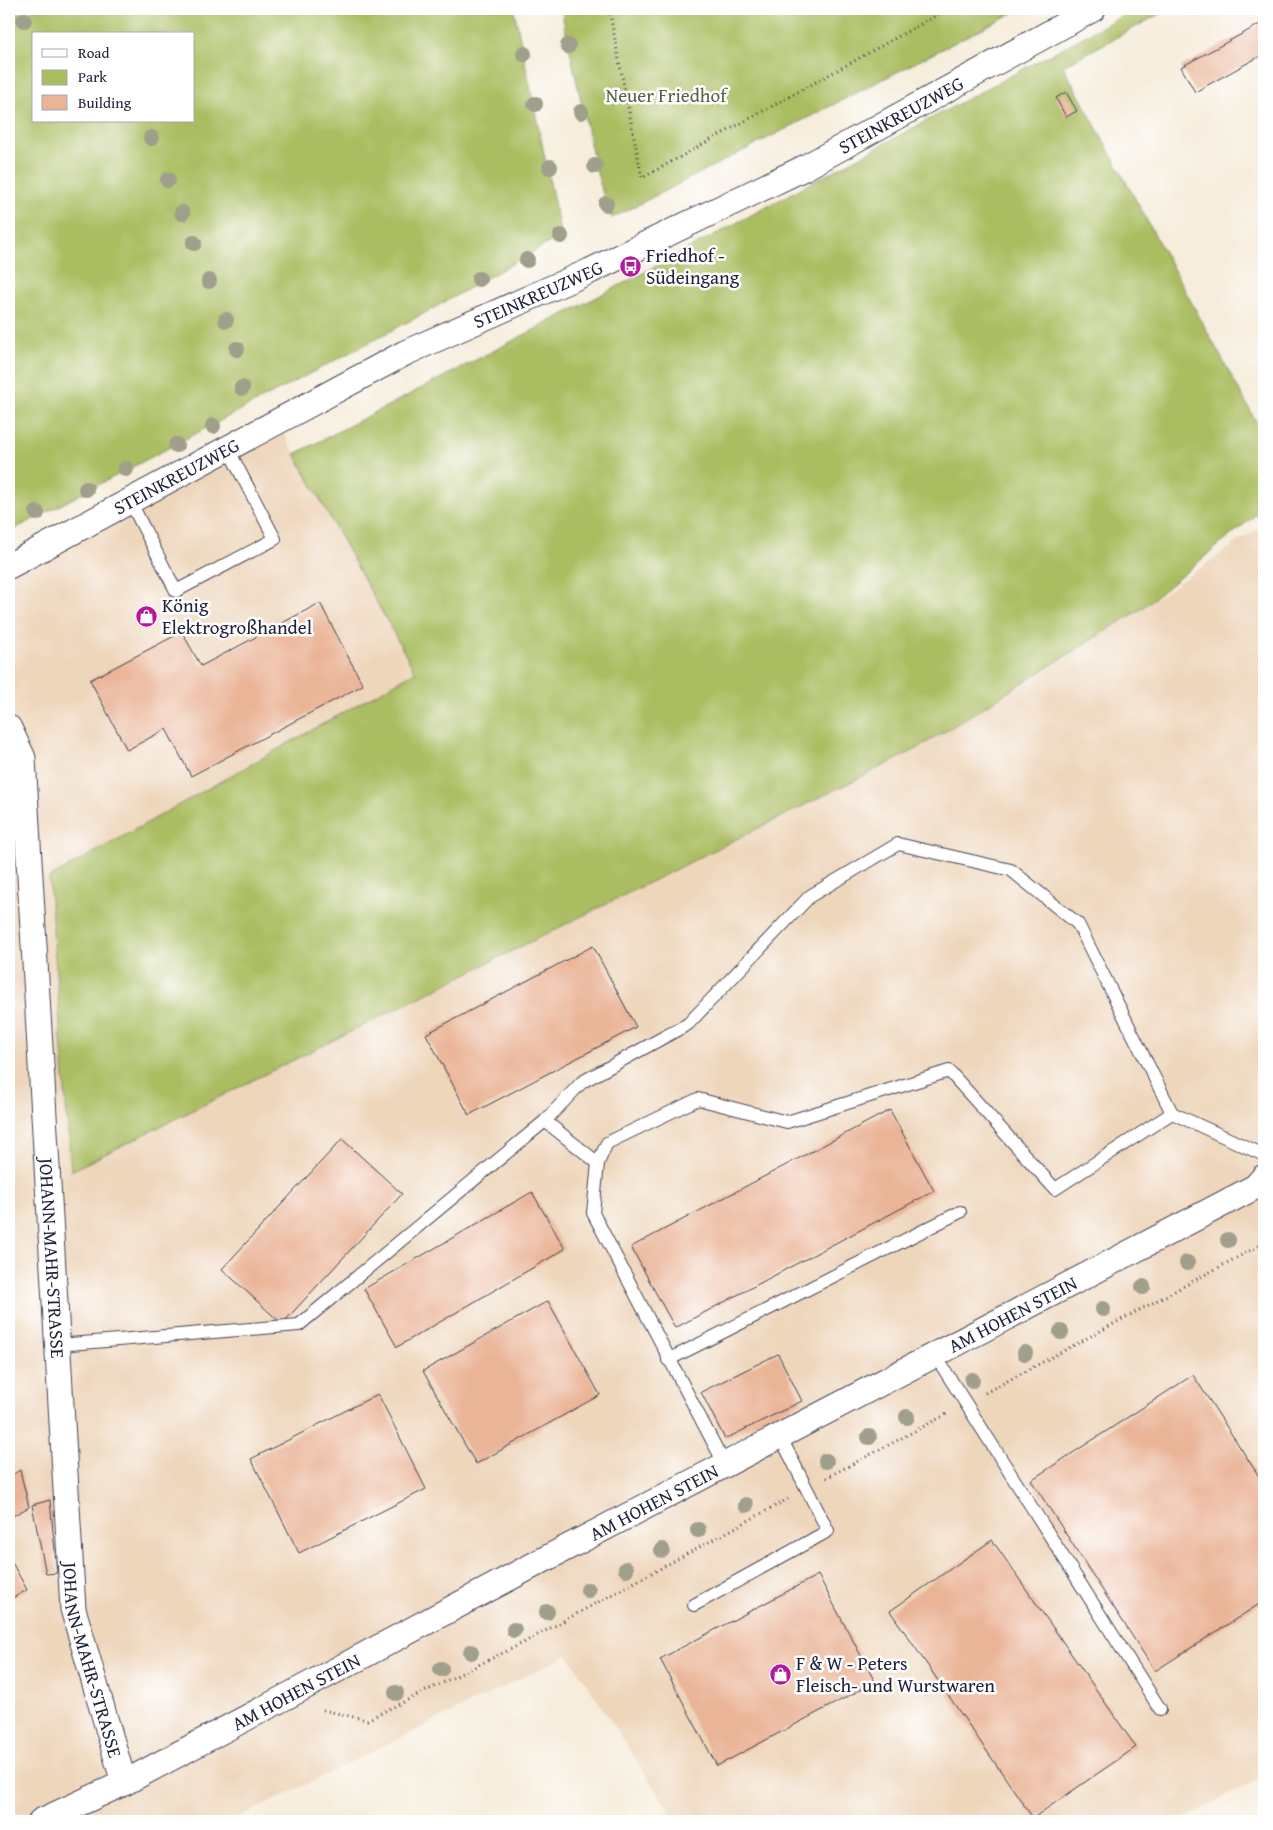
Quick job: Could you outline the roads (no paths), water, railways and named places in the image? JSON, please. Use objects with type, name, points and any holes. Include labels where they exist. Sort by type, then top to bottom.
[{"type":"street","name":"STEINKREUZWEG","points":[[9,566],[406,354],[590,271],[804,168],[1024,45],[1093,9]]},
{"type":"street","name":"JOHANN-MAHR-STRASSE","points":[[9,728],[23,758],[73,1609],[124,1783]]},
{"type":"street","name":"AM HOHEN STEIN","points":[[41,1821],[124,1783],[780,1436],[1261,1188]]},
{"type":"lane","points":[[130,501],[176,591],[275,539],[228,449]]},
{"type":"lane","points":[[58,1345],[300,1325],[545,1121],[582,1082],[688,1024],[810,896],[898,844],[1011,870],[1078,924],[1172,1113],[1264,1156]]},
{"type":"lane","points":[[725,1465],[668,1360],[593,1213],[598,1163],[607,1143],[698,1099],[787,1122],[949,1071],[1055,1189],[1172,1113]]},
{"type":"lane","points":[[545,1121],[598,1163]]},
{"type":"lane","points":[[668,1360],[960,1212]]},
{"type":"lane","points":[[935,1355],[1160,1709]]},
{"type":"lane","points":[[694,1605],[828,1531],[780,1436]]},
{"type":"place","name":"Friedhof - Südeingang","points":[[630,266]]},
{"type":"place","name":"König Elektrogroßhandel","points":[[146,616]]},
{"type":"place","name":"F & W - Peters Fleisch- und Wurstwaren","points":[[780,1674]]},
{"type":"park label","name":"Neuer Friedhof","points":[[666,95]]}]
